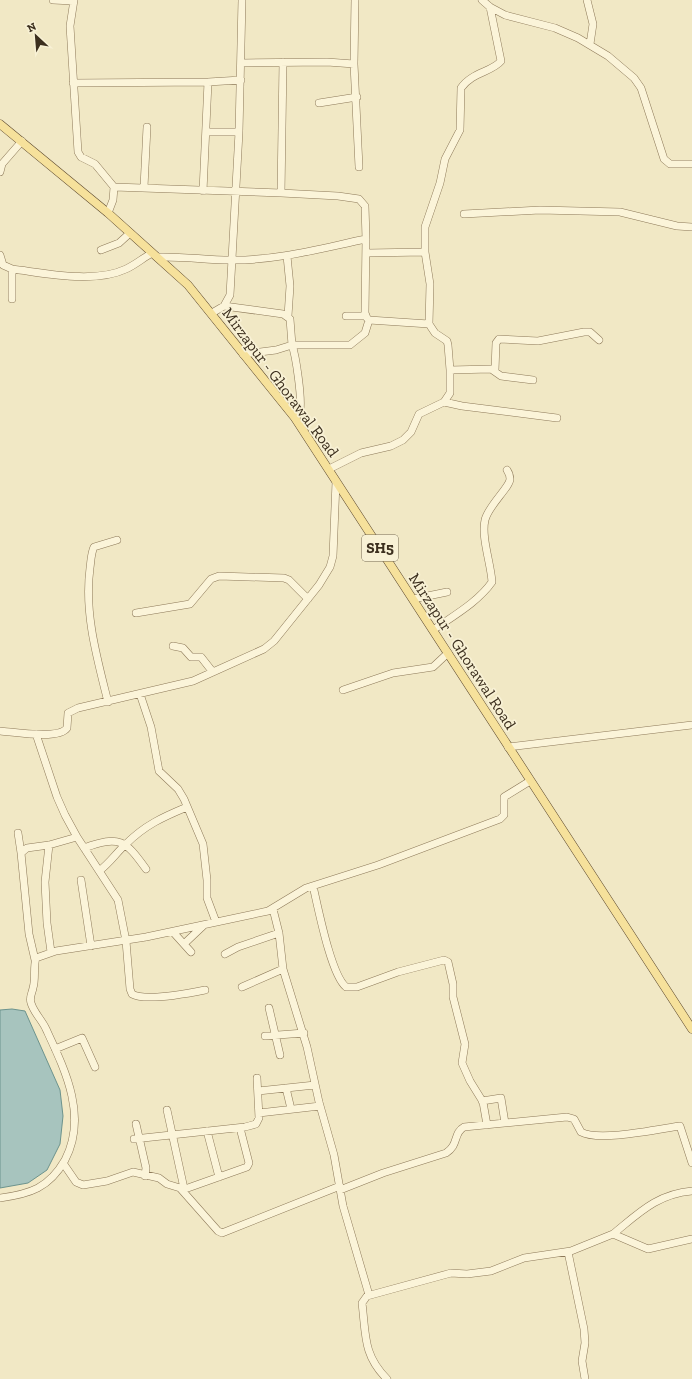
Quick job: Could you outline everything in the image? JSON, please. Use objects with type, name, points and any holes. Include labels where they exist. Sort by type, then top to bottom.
[{"type":"main road","name":"Mirzapur - Ghorawal Road","points":[[0,124],[108,213],[188,285],[295,418],[692,1029]]},
{"type":"street","points":[[53,0],[74,1],[70,26],[79,155],[95,164],[114,187],[113,200],[108,213]]},
{"type":"street","points":[[212,313],[224,306],[230,295],[239,132],[242,0]]},
{"type":"street","points":[[355,0],[354,64],[357,97],[359,167]]},
{"type":"street","points":[[482,0],[490,7],[509,17],[560,30],[590,44],[618,64],[640,85],[658,144],[667,162],[675,164],[692,164]]},
{"type":"street","points":[[587,0],[593,24],[590,44]]},
{"type":"street","points":[[329,469],[361,453],[391,446],[403,440],[411,432],[420,414],[444,402],[450,394],[450,370],[447,341],[435,333],[429,324],[430,284],[425,252],[425,227],[429,211],[440,183],[445,159],[460,130],[461,88],[478,73],[497,65],[501,61],[490,7]]},
{"type":"street","points":[[241,63],[284,62],[354,64]]},
{"type":"street","points":[[280,193],[284,62]]},
{"type":"street","points":[[73,83],[208,82],[241,80]]},
{"type":"street","points":[[203,191],[207,132],[208,82]]},
{"type":"street","points":[[319,103],[357,97]]},
{"type":"street","points":[[144,187],[147,127]]},
{"type":"street","points":[[207,132],[239,132]]},
{"type":"street","points":[[0,172],[2,164],[22,141]]},
{"type":"street","points":[[114,187],[144,187],[203,191],[338,196],[359,199],[365,206],[367,318],[363,335],[350,345],[292,345],[276,350],[243,354]]},
{"type":"street","points":[[464,214],[540,210],[620,212],[677,226],[692,227]]},
{"type":"street","points":[[102,250],[118,242],[130,233]]},
{"type":"street","points":[[0,255],[3,265],[12,270],[86,277],[103,276],[125,270],[155,255],[231,260],[287,256],[366,239]]},
{"type":"street","points":[[367,252],[425,252]]},
{"type":"street","points":[[287,256],[290,286],[288,316],[292,345],[296,358],[300,407],[295,418]]},
{"type":"street","points":[[12,270],[12,299]]},
{"type":"street","points":[[224,306],[283,314],[288,316]]},
{"type":"street","points":[[346,316],[429,324]]},
{"type":"street","points":[[495,370],[496,343],[502,338],[538,341],[590,332],[599,340]]},
{"type":"street","points":[[450,370],[491,369],[495,370],[501,376],[533,380]]},
{"type":"street","points":[[444,402],[462,406],[557,418]]},
{"type":"street","points":[[433,630],[461,610],[488,588],[492,582],[484,530],[485,520],[492,505],[509,484],[510,477],[507,470]]},
{"type":"street","points":[[0,731],[36,734],[60,733],[65,731],[67,728],[68,713],[78,708],[193,681],[264,649],[274,641],[308,599],[330,567],[333,556],[336,482]]},
{"type":"street","points":[[108,702],[96,651],[88,606],[87,590],[94,547],[117,540]]},
{"type":"street","points":[[136,613],[190,604],[211,578],[219,576],[284,578],[289,580],[308,599]]},
{"type":"street","points":[[413,599],[447,592]]},
{"type":"street","points":[[173,646],[182,648],[190,657],[201,657],[212,672]]},
{"type":"street","points":[[343,690],[393,673],[433,667],[448,653]]},
{"type":"street","points":[[140,694],[151,727],[159,771],[178,789],[188,807],[203,844],[207,898],[216,922]]},
{"type":"street","points":[[508,747],[692,725]]},
{"type":"street","points":[[36,734],[57,797],[77,837],[118,900],[126,941],[130,989],[134,996],[168,996],[204,990]]},
{"type":"street","points":[[35,960],[39,956],[51,952],[126,941],[273,910],[293,896],[313,886],[378,865],[500,819],[504,815],[504,797],[530,781]]},
{"type":"street","points":[[99,871],[112,860],[124,845],[152,822],[188,807]]},
{"type":"street","points":[[0,1198],[39,1189],[52,1177],[63,1163],[72,1142],[74,1131],[74,1104],[66,1076],[46,1028],[35,1012],[30,1001],[33,989],[35,960],[29,934],[18,833]]},
{"type":"street","points":[[21,853],[27,848],[49,845],[77,837]]},
{"type":"street","points":[[84,848],[110,840],[124,845],[132,850],[146,869]]},
{"type":"street","points":[[49,845],[46,882],[47,923],[51,952]]},
{"type":"street","points":[[81,880],[91,946]]},
{"type":"street","points":[[313,886],[333,963],[339,978],[346,987],[357,987],[398,972],[447,960],[465,1044],[462,1063],[470,1081],[482,1101],[487,1125]]},
{"type":"street","points":[[273,910],[279,933],[283,969],[304,1033],[320,1106],[334,1155],[340,1188],[369,1295]]},
{"type":"street","points":[[185,943],[204,925]]},
{"type":"street","points":[[173,932],[185,943],[191,952]]},
{"type":"street","points":[[225,954],[238,947],[279,933]]},
{"type":"street","points":[[242,987],[283,969]]},
{"type":"street","points":[[269,1008],[277,1035],[280,1055]]},
{"type":"street","points":[[265,1036],[304,1033]]},
{"type":"street","points":[[54,1049],[82,1038],[95,1067]]},
{"type":"street","points":[[137,1139],[240,1128],[256,1124],[260,1118],[257,1078]]},
{"type":"street","points":[[258,1091],[315,1085]]},
{"type":"street","points":[[286,1088],[291,1109]]},
{"type":"street","points":[[482,1101],[500,1098],[505,1123]]},
{"type":"street","points":[[259,1113],[320,1106]]},
{"type":"street","points":[[167,1110],[185,1191]]},
{"type":"street","points":[[63,1163],[76,1182],[83,1185],[107,1181],[133,1172],[159,1178],[167,1184],[177,1186],[185,1191],[218,1231],[222,1233],[340,1188],[446,1153],[454,1147],[458,1134],[462,1128],[567,1117],[574,1119],[581,1132],[598,1135],[638,1132],[680,1126],[692,1162]]},
{"type":"street","points":[[136,1124],[137,1139],[146,1168],[145,1176]]},
{"type":"street","points":[[185,1191],[219,1177],[239,1171],[248,1165],[240,1128]]},
{"type":"street","points":[[207,1132],[219,1177]]},
{"type":"street","points":[[387,1379],[377,1369],[368,1350],[362,1303],[364,1298],[369,1295],[451,1273],[467,1274],[491,1271],[524,1258],[568,1252],[613,1234],[654,1202],[672,1194],[692,1191]]},
{"type":"street","points":[[613,1234],[648,1248],[692,1239]]},
{"type":"street","points":[[568,1252],[584,1329],[585,1343],[582,1361],[585,1379]]},
{"type":"water","points":[[12,1009],[25,1011],[60,1090],[63,1116],[60,1144],[47,1170],[28,1183],[0,1188],[0,1010]]}]
